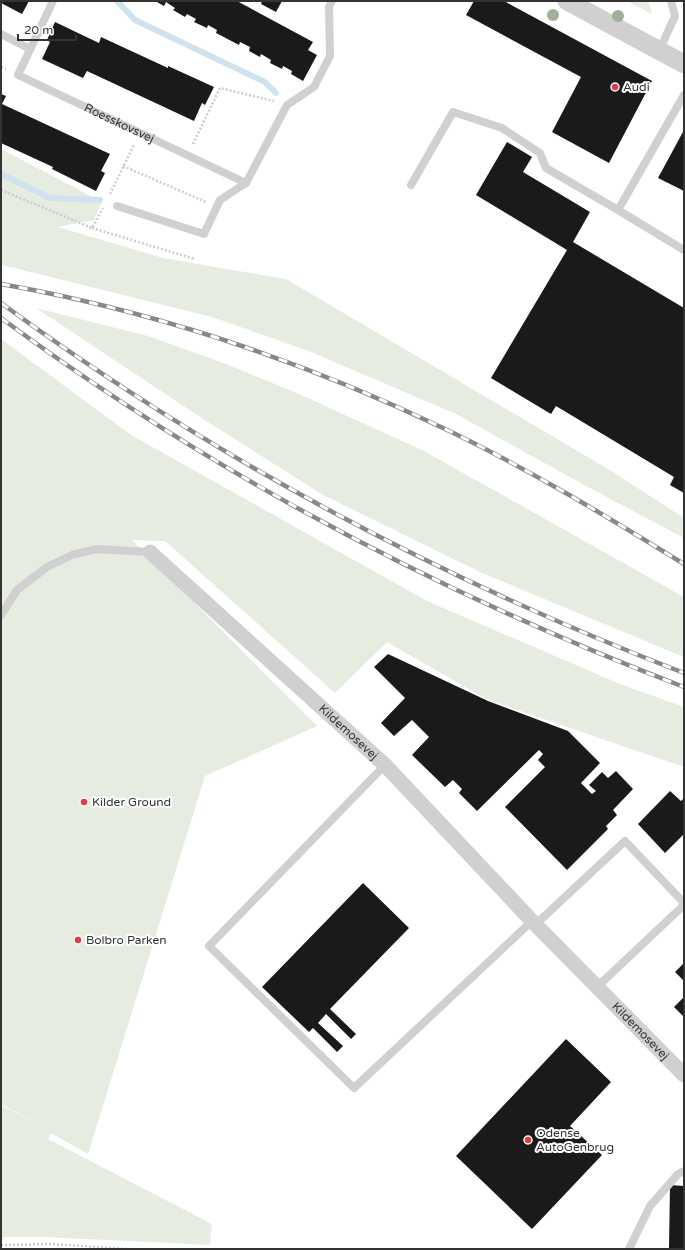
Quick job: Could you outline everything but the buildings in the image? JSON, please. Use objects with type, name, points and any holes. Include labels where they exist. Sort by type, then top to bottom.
[{"type":"street","points":[[567,1],[684,64]]},
{"type":"street","name":"Kildemosevej","points":[[150,552],[385,765],[534,923],[684,1075]]},
{"type":"lane","name":"Roesskovsvej","points":[[53,1],[18,75],[246,183]]},
{"type":"lane","points":[[117,206],[204,234],[220,200],[246,183],[287,104],[314,87],[330,56],[329,7],[332,1]]},
{"type":"lane","points":[[658,51],[675,16],[671,1]]},
{"type":"lane","points":[[1,34],[30,50]]},
{"type":"lane","points":[[618,210],[684,95]]},
{"type":"lane","points":[[411,185],[453,112],[502,128],[540,153],[546,168],[684,250]]},
{"type":"lane","points":[[1,615],[18,590],[48,567],[72,555],[96,549],[150,552]]},
{"type":"lane","points":[[385,765],[209,946],[354,1088],[625,841],[684,904],[597,987]]},
{"type":"lane","points":[[629,1249],[650,1206],[678,1174],[684,1171]]},
{"type":"path","points":[[187,156],[220,88],[287,104]]},
{"type":"path","points":[[108,197],[139,133]]},
{"type":"path","points":[[123,166],[217,206]]},
{"type":"path","points":[[1,190],[92,228],[195,259]]},
{"type":"path","points":[[92,228],[106,203]]},
{"type":"path","points":[[1,1245],[51,1244],[128,1249]]},
{"type":"shaded area","points":[[627,1],[648,1],[652,14]]},
{"type":"shaded area","points":[[1,149],[102,202],[94,220],[58,227],[163,258],[286,279],[613,472],[684,518],[684,538],[456,414],[311,352],[212,317],[2,265]]},
{"type":"shaded area","points":[[36,308],[148,336],[229,365],[299,394],[424,451],[684,597],[684,657],[480,572],[323,495],[203,419]]},
{"type":"shaded area","points":[[1,339],[131,435],[427,601],[620,684],[684,707],[684,767],[488,700],[387,642],[335,693],[165,541],[132,540],[317,726],[205,776],[88,1154],[51,1133],[48,1139],[212,1224],[210,1245],[44,1237],[4,1237],[1,1243],[1,1105],[47,1130],[1,1104]]},
{"type":"waterway","points":[[117,1],[135,20],[265,82],[276,93]]},
{"type":"waterway","points":[[1,174],[50,198],[100,200]]},
{"type":"railway","points":[[1,284],[115,308],[171,324],[227,341],[336,381],[443,428],[505,459],[596,510],[684,564]]},
{"type":"railway","points":[[1,303],[80,359],[162,412],[245,463],[330,510],[417,555],[505,597],[594,637],[684,673]]},
{"type":"railway","points":[[1,318],[80,374],[162,428],[245,478],[330,526],[505,612],[594,651],[684,687]]},
{"type":"place","name":"Audi","points":[[615,87]]},
{"type":"place","name":"Kilder Ground","points":[[84,802]]},
{"type":"place","name":"Bolbro Parken","points":[[78,940]]},
{"type":"place","name":"Odense AutoGenbrug","points":[[528,1140]]}]
